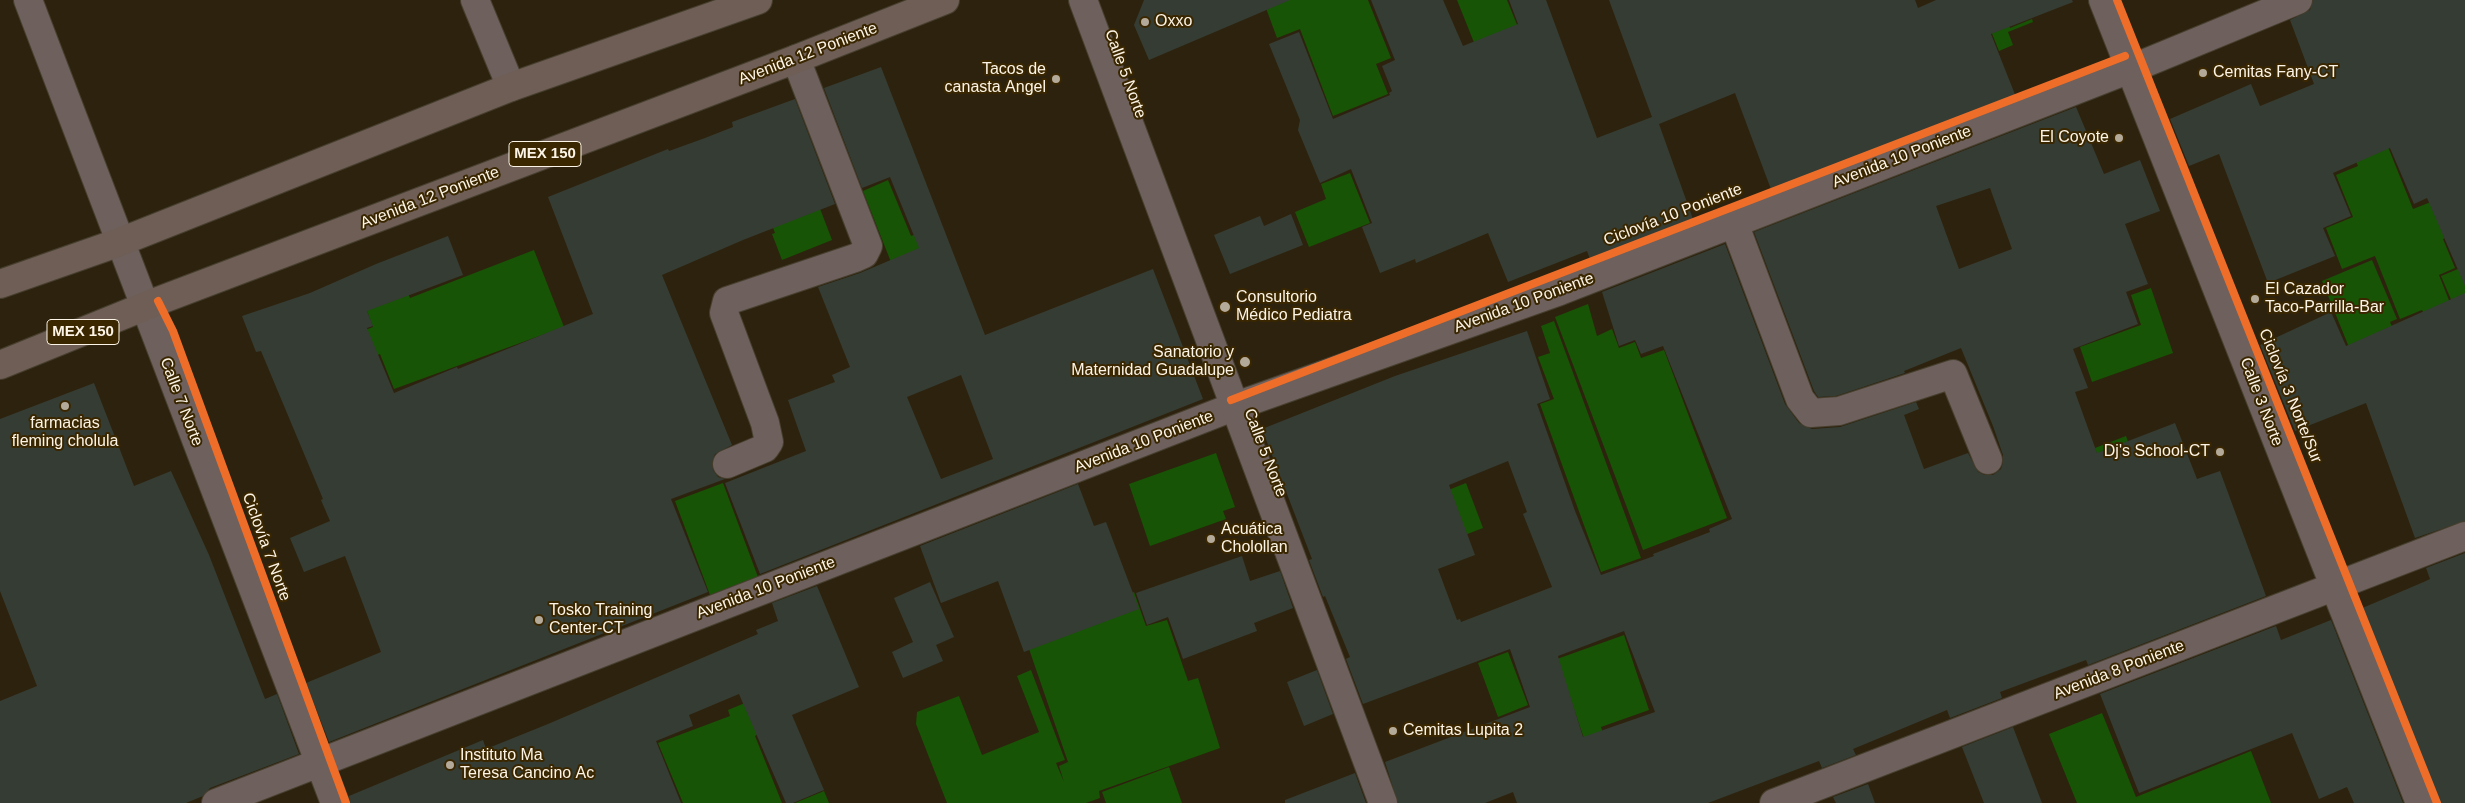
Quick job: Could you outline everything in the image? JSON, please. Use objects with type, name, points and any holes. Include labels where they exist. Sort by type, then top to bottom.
[{"type":"main road","points":[[0,284],[120,242],[511,87],[758,0]]},
{"type":"main road","name":"Avenida 12 Poniente","points":[[0,365],[144,307],[796,59],[945,0]]},
{"type":"street","name":"Calle 7 Norte","points":[[28,0],[144,307],[336,803]]},
{"type":"street","points":[[475,0],[511,87]]},
{"type":"street","name":"Calle 5 Norte","points":[[1083,0],[1233,407],[1383,803]]},
{"type":"street","name":"Calle 3 Norte","points":[[2104,0],[2420,803]]},
{"type":"street","name":"Avenida 10 Poniente","points":[[216,803],[1233,407],[1560,291],[2130,69],[2298,0]]},
{"type":"street","points":[[727,464],[765,448],[769,442],[765,424],[724,313],[727,301],[855,258],[864,254],[868,246],[796,59]]},
{"type":"street","points":[[1734,223],[1800,399],[1811,413],[1839,411],[1953,374],[1988,460]]},
{"type":"street","name":"Avenida 8 Poniente","points":[[1774,803],[2465,536]]},
{"type":"green space","points":[[1263,0],[1368,0],[1391,58],[1376,64],[1388,94],[1333,116],[1300,29],[1277,38]]},
{"type":"green space","points":[[1457,0],[1507,0],[1520,32],[1477,50]]},
{"type":"green space","points":[[1999,0],[2010,28],[2032,19],[2033,22],[2008,32],[2013,45],[1999,51],[1985,16]]},
{"type":"green space","points":[[2384,137],[2413,209],[2436,200],[2450,236],[2443,239],[2455,268],[2439,275],[2452,308],[2426,318],[2422,310],[2400,319],[2375,256],[2342,269],[2326,228],[2353,217],[2336,175],[2358,166],[2351,150]]},
{"type":"green space","points":[[1350,173],[1370,223],[1309,247],[1295,212],[1326,199],[1321,184]]},
{"type":"green space","points":[[888,180],[911,236],[940,225],[946,241],[891,262],[863,191]]},
{"type":"green space","points":[[819,206],[832,240],[782,260],[772,234],[775,233],[772,225]]},
{"type":"green space","points":[[534,250],[564,327],[394,389],[380,354],[342,369],[355,334],[373,327],[354,276],[401,277],[410,298]]},
{"type":"green space","points":[[2372,260],[2397,319],[2390,322],[2395,333],[2351,352],[2322,281]]},
{"type":"green space","points":[[2465,266],[2465,332],[2441,276]]},
{"type":"green space","points":[[2151,288],[2173,353],[2092,382],[2080,347],[2141,325],[2131,295]]},
{"type":"green space","points":[[1588,304],[1597,336],[1612,329],[1619,348],[1635,342],[1641,358],[1664,350],[1727,518],[1643,550],[1555,317]]},
{"type":"green space","points":[[1554,321],[1641,558],[1601,572],[1540,404],[1554,399],[1538,357],[1550,353],[1541,326]]},
{"type":"green space","points":[[2126,436],[2134,459],[2103,471],[2095,448]]},
{"type":"green space","points":[[1216,453],[1235,507],[1223,511],[1226,519],[1150,546],[1129,484]]},
{"type":"green space","points":[[723,483],[758,577],[710,595],[675,501]]},
{"type":"green space","points":[[1466,483],[1483,528],[1457,538],[1380,517]]},
{"type":"green space","points":[[1134,592],[1146,626],[1167,620],[1188,681],[1198,678],[1220,748],[1099,791],[1100,798],[1086,803],[947,803],[916,724],[917,712],[959,696],[982,755],[1039,732],[1017,676],[1031,670],[1065,760],[1056,763],[1064,782],[1059,766],[1068,762],[1029,649],[1105,602]]},
{"type":"green space","points":[[1624,635],[1649,710],[1601,727],[1627,803],[1606,803],[1557,659]]},
{"type":"green space","points":[[1508,652],[1528,705],[1498,717],[1478,663]]},
{"type":"green space","points":[[745,703],[758,734],[755,736],[782,803],[683,803],[658,743],[730,716],[728,710]]},
{"type":"green space","points":[[2102,713],[2136,797],[2251,751],[2271,803],[2077,803],[2049,734]]},
{"type":"green space","points":[[1169,767],[1182,803],[1106,803],[1102,792]]},
{"type":"green space","points":[[824,791],[829,803],[795,803]]},
{"type":"building","points":[[1144,0],[1290,0],[1149,60],[1134,25]]},
{"type":"building","points":[[1371,0],[1443,0],[1463,46],[1518,24],[1509,0],[1546,0],[1597,138],[1652,117],[1609,0],[1915,0],[1918,8],[1936,0],[2072,0],[2073,2],[1991,34],[2016,97],[1772,192],[1735,93],[1659,124],[1694,222],[1591,262],[1587,251],[1508,282],[1488,233],[1416,263],[1415,259],[1380,273],[1362,227],[1372,223],[1351,169],[1320,183],[1298,130],[1300,120],[1269,44],[1299,32],[1333,119],[1390,95],[1389,93],[1392,91],[1382,66],[1395,60]]},
{"type":"building","points":[[2313,0],[2465,0],[2465,286],[2427,198],[2414,204],[2390,148],[2333,173],[2351,216],[2323,228],[2335,256],[2268,283],[2219,154],[2189,166],[2170,119],[2251,84],[2260,106],[2314,84],[2290,20],[2310,10]]},
{"type":"building","points":[[881,67],[985,335],[1153,269],[1203,399],[760,574],[725,483],[806,451],[788,400],[835,382],[832,375],[850,367],[818,287],[860,273],[919,248],[890,177],[862,188],[824,88]],"holes":[[[961,375],[993,459],[941,479],[907,397]]]},
{"type":"building","points":[[795,99],[835,204],[743,240],[662,275],[732,445],[715,454],[712,462],[713,470],[718,477],[725,479],[671,499],[708,592],[329,742],[306,683],[381,652],[345,556],[304,572],[290,538],[330,521],[321,500],[323,499],[261,351],[256,352],[242,316],[310,293],[376,264],[448,236],[463,275],[367,311],[373,326],[367,328],[394,393],[457,367],[458,369],[593,314],[548,197],[668,149],[669,151],[733,127],[732,122]]},
{"type":"building","points":[[2076,107],[2104,174],[2140,160],[2160,211],[2125,224],[2148,284],[2126,292],[2138,324],[2073,349],[2088,388],[2075,392],[2097,453],[2175,423],[2197,479],[2220,471],[2266,596],[2088,665],[2086,660],[2000,692],[2002,698],[1950,718],[1947,710],[1853,749],[1856,755],[1822,768],[1819,761],[1708,803],[1517,803],[1513,792],[1485,803],[1398,803],[1385,762],[1530,707],[1510,649],[1363,704],[1346,659],[1350,657],[1325,596],[1323,597],[1309,560],[1312,559],[1262,429],[1395,376],[1527,331],[1550,399],[1537,404],[1575,511],[1601,575],[1654,556],[1653,554],[1710,532],[1709,529],[1732,519],[1663,346],[1641,354],[1635,340],[1619,346],[1602,292],[1725,244],[1785,404],[1799,423],[1812,429],[1840,427],[1916,402],[1919,409],[1904,415],[1924,469],[1968,453],[1978,472],[1985,475],[1993,475],[2001,469],[2003,455],[1961,348],[1904,371],[1905,373],[1836,396],[1818,397],[1814,391],[1754,232]],"holes":[[[1990,188],[2012,249],[1959,269],[1936,206]],[[1508,461],[1527,512],[1523,514],[1552,587],[1461,622],[1460,619],[1457,620],[1438,569],[1475,555],[1449,485]],[[1624,631],[1655,712],[1583,737],[1558,656]]]},
{"type":"building","points":[[1291,214],[1303,245],[1230,274],[1214,235],[1260,216],[1264,226]]},
{"type":"building","points":[[2465,293],[2465,521],[2415,538],[2366,403],[2295,431],[2260,345],[2331,312],[2346,346]]},
{"type":"building","points":[[94,383],[134,486],[171,471],[209,555],[265,699],[277,694],[299,754],[210,788],[203,796],[186,803],[0,803],[0,701],[37,686],[0,591],[0,419]]},
{"type":"building","points":[[1078,484],[1094,526],[1106,522],[1139,609],[1024,652],[998,581],[941,603],[920,546]]},
{"type":"building","points":[[2465,553],[2465,803],[2435,803],[2360,609],[2430,579],[2426,568]]},
{"type":"building","points":[[1242,556],[1250,581],[1280,571],[1293,608],[1254,623],[1257,631],[1183,659],[1168,617],[1147,625],[1136,593]]},
{"type":"building","points":[[930,582],[954,637],[936,645],[943,661],[903,678],[892,652],[913,642],[894,598]]},
{"type":"building","points":[[817,586],[859,687],[792,715],[824,790],[793,803],[786,803],[739,694],[689,715],[693,726],[656,741],[681,803],[350,803],[349,796],[483,740],[486,749],[758,634],[756,630],[778,621],[772,603]]},
{"type":"building","points":[[2331,620],[2403,803],[2354,803],[2347,787],[2319,799],[2292,733],[2139,793],[2100,694],[2276,626],[2281,640]]},
{"type":"building","points":[[1317,670],[1333,714],[1304,726],[1287,682]]},
{"type":"building","points":[[2013,727],[2042,803],[1984,803],[1962,747]]},
{"type":"building","points":[[1355,773],[1366,803],[1285,803],[1285,800]]},
{"type":"building","points":[[1868,784],[1875,803],[1836,803],[1833,797]]},
{"type":"cycle path","name":"Ciclovía 3 Norte/Sur","points":[[2117,0],[2437,803]]},
{"type":"cycle path","name":"Ciclovía 10 Poniente","points":[[1231,400],[2125,56]]},
{"type":"cycle path","name":"Ciclovía 7 Norte","points":[[158,301],[173,331],[346,803]]},
{"type":"place","name":"Oxxo","points":[[1145,22]]},
{"type":"place","name":"Cemitas Fany-CT","points":[[2203,73]]},
{"type":"place","name":"Tacos de canasta Angel","points":[[1056,79]]},
{"type":"place","name":"El Coyote","points":[[2119,138]]},
{"type":"place","name":"El Cazador Taco-Parrilla-Bar","points":[[2255,299]]},
{"type":"place","name":"Consultorio Médico Pediatra","points":[[1225,307]]},
{"type":"place","name":"Sanatorio y Maternidad Guadalupe","points":[[1245,362]]},
{"type":"place","name":"farmacias fleming cholula","points":[[65,406]]},
{"type":"place","name":"Dj's School-CT","points":[[2220,452]]},
{"type":"place","name":"Acuática Cholollan","points":[[1211,539]]},
{"type":"place","name":"Tosko Training Center-CT","points":[[539,620]]},
{"type":"place","name":"Cemitas Lupita 2","points":[[1393,731]]},
{"type":"place","name":"Instituto Ma Teresa Cancino Ac","points":[[450,765]]}]
